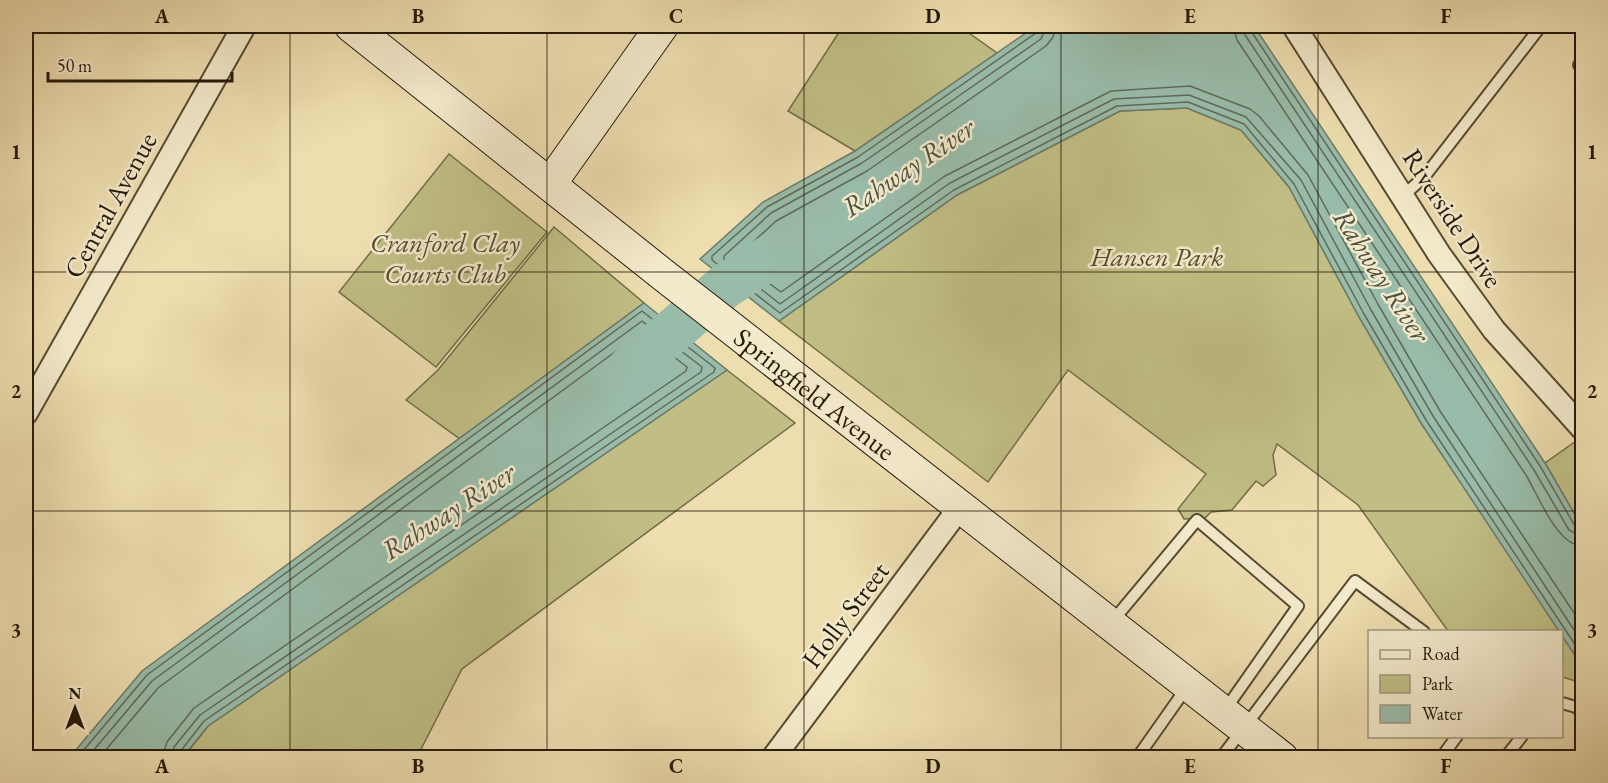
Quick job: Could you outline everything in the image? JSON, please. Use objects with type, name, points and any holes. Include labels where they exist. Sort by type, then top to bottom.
[{"type":"street","name":"Central Avenue","points":[[26,413],[244,26]]},
{"type":"street","name":"Springfield Avenue","points":[[351,26],[662,274],[1282,758]]},
{"type":"street","points":[[549,184],[662,26]]},
{"type":"street","name":"Riverside Drive","points":[[1294,26],[1439,254],[1494,330],[1582,428]]},
{"type":"street","name":"Holly Street","points":[[773,758],[961,506]]},
{"type":"lane","points":[[1403,196],[1425,176],[1541,26]]},
{"type":"lane","points":[[1111,624],[1197,520],[1298,606],[1234,720],[1221,758]]},
{"type":"lane","points":[[1234,720],[1355,581],[1421,630]]},
{"type":"lane","points":[[1137,758],[1167,711],[1189,685]]},
{"type":"lane","points":[[1563,704],[1576,707],[1582,713]]},
{"type":"lane","points":[[1441,758],[1456,738]]},
{"type":"lane","points":[[1505,758],[1520,738]]},
{"type":"green space","points":[[843,26],[959,26],[997,53],[855,151],[788,111]]},
{"type":"green space","name":"Hansen Park","points":[[1187,108],[1241,130],[1289,187],[1359,317],[1421,423],[1559,630],[1447,630],[1358,505],[1277,444],[1273,455],[1276,475],[1263,486],[1256,481],[1232,510],[1211,512],[1205,518],[1184,519],[1178,509],[1206,474],[1068,370],[988,482],[779,321],[957,195],[1120,111]]},
{"type":"green space","name":"Cranford Clay Courts Club","points":[[449,154],[547,232],[436,367],[339,292]]},
{"type":"green space","points":[[554,227],[644,303],[460,439],[406,400],[438,370]]},
{"type":"green space","points":[[727,370],[795,423],[462,669],[417,757],[183,758],[208,726]]},
{"type":"green space","points":[[1582,437],[1582,527],[1545,463]]},
{"type":"green space","points":[[1563,636],[1582,666],[1582,683],[1563,677]]},
{"type":"water","points":[[1036,26],[1254,26],[1545,463],[1582,527],[1582,666],[1563,637],[1563,630],[1558,630],[1421,423],[1359,317],[1289,187],[1241,130],[1187,108],[1120,111],[957,195],[779,321],[700,259],[763,202],[855,151]]},
{"type":"water","points":[[644,303],[727,370],[208,726],[183,757],[70,757],[142,671]]},
{"type":"waterway","name":"Rahway River","points":[[630,368],[725,286],[781,250]]}]
